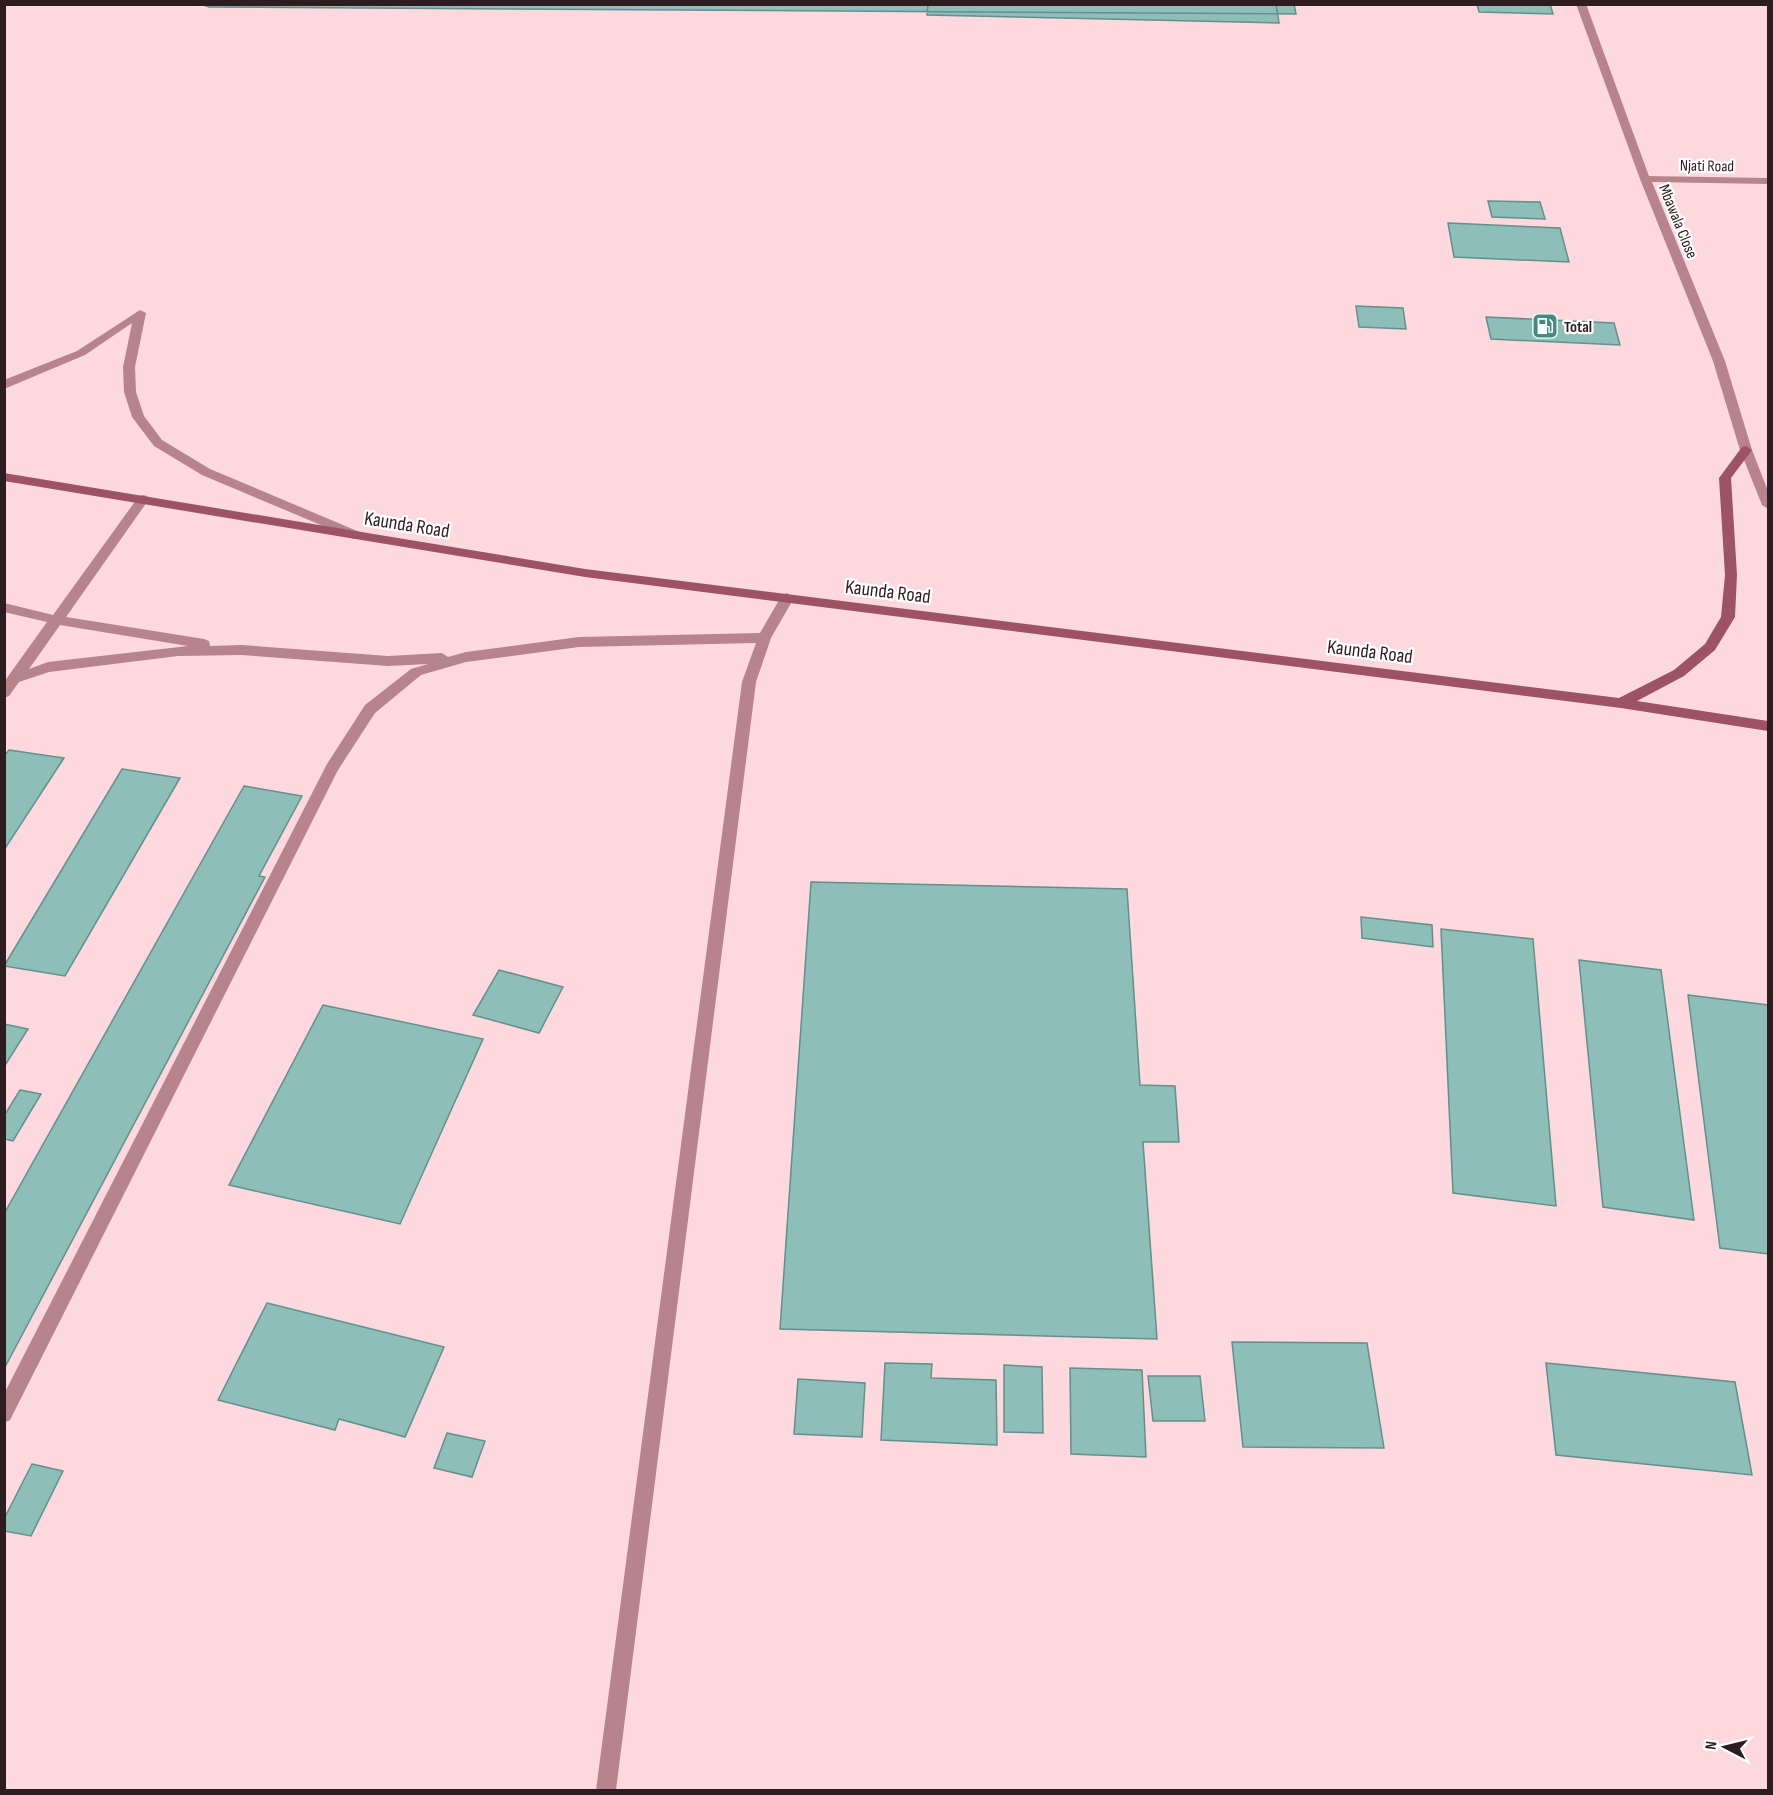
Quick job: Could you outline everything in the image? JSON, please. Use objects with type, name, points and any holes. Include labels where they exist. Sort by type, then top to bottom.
[{"type":"main road","points":[[1621,703],[1680,673],[1710,647],[1728,617],[1731,575],[1725,478],[1746,450]]},
{"type":"main road","name":"Kaunda Road","points":[[4,477],[585,573],[1621,703],[1768,726]]},
{"type":"street","name":"Mbawala Close","points":[[1581,4],[1645,179],[1719,361],[1746,450],[1768,505]]},
{"type":"street","name":"Njati Road","points":[[1645,179],[1768,181]]},
{"type":"street","points":[[4,385],[81,353],[140,314],[129,367],[130,392],[138,417],[158,443],[206,472],[362,537]]},
{"type":"street","points":[[4,693],[142,499]]},
{"type":"street","points":[[606,1791],[749,682],[764,638],[787,598]]},
{"type":"street","points":[[4,607],[56,620],[242,650],[388,661],[465,657],[579,642],[764,638]]},
{"type":"street","points":[[14,679],[48,667],[178,651],[242,650]]},
{"type":"street","points":[[4,1414],[332,768],[370,709],[416,672],[465,657]]},
{"type":"building","points":[[201,4],[1294,4],[1296,14],[209,7]]},
{"type":"building","points":[[928,4],[1276,4],[1279,23],[927,15]]},
{"type":"building","points":[[1477,4],[1550,4],[1553,14],[1479,12]]},
{"type":"building","points":[[1488,201],[1540,202],[1545,219],[1492,217]]},
{"type":"building","points":[[1448,223],[1560,228],[1569,262],[1454,257]]},
{"type":"building","points":[[1356,306],[1403,308],[1406,329],[1359,327]]},
{"type":"building","points":[[1486,317],[1614,323],[1620,345],[1491,339]]},
{"type":"building","points":[[9,750],[64,758],[4,850],[4,756]]},
{"type":"building","points":[[122,769],[180,778],[65,976],[4,966]]},
{"type":"building","points":[[244,786],[302,796],[259,876],[265,877],[4,1369],[4,1214]]},
{"type":"building","points":[[811,882],[1127,889],[1140,1085],[1175,1086],[1179,1142],[1143,1142],[1157,1339],[780,1329]]},
{"type":"building","points":[[1361,917],[1432,925],[1433,947],[1362,938]]},
{"type":"building","points":[[1441,929],[1533,939],[1556,1206],[1453,1193]]},
{"type":"building","points":[[1579,960],[1661,970],[1694,1220],[1603,1207]]},
{"type":"building","points":[[499,970],[563,987],[539,1033],[473,1015]]},
{"type":"building","points":[[1688,995],[1768,1005],[1768,1254],[1720,1248]]},
{"type":"building","points":[[323,1005],[483,1039],[400,1224],[229,1185]]},
{"type":"building","points":[[4,1024],[28,1029],[4,1067]]},
{"type":"building","points":[[20,1090],[41,1094],[13,1141],[4,1139],[4,1116]]},
{"type":"building","points":[[267,1303],[444,1347],[405,1437],[339,1419],[335,1430],[218,1400]]},
{"type":"building","points":[[1232,1342],[1367,1343],[1384,1448],[1243,1447]]},
{"type":"building","points":[[885,1363],[932,1364],[931,1378],[996,1380],[997,1445],[881,1440]]},
{"type":"building","points":[[1546,1363],[1735,1382],[1752,1475],[1556,1455]]},
{"type":"building","points":[[1004,1365],[1042,1367],[1043,1433],[1004,1432]]},
{"type":"building","points":[[1070,1368],[1142,1370],[1146,1457],[1071,1454]]},
{"type":"building","points":[[1148,1376],[1200,1376],[1205,1421],[1153,1421]]},
{"type":"building","points":[[798,1379],[865,1383],[862,1437],[794,1434]]},
{"type":"building","points":[[447,1433],[485,1441],[472,1477],[434,1468]]},
{"type":"building","points":[[32,1464],[63,1471],[31,1536],[4,1531],[4,1519]]},
{"type":"place","name":"Total","points":[[1545,326]]}]
